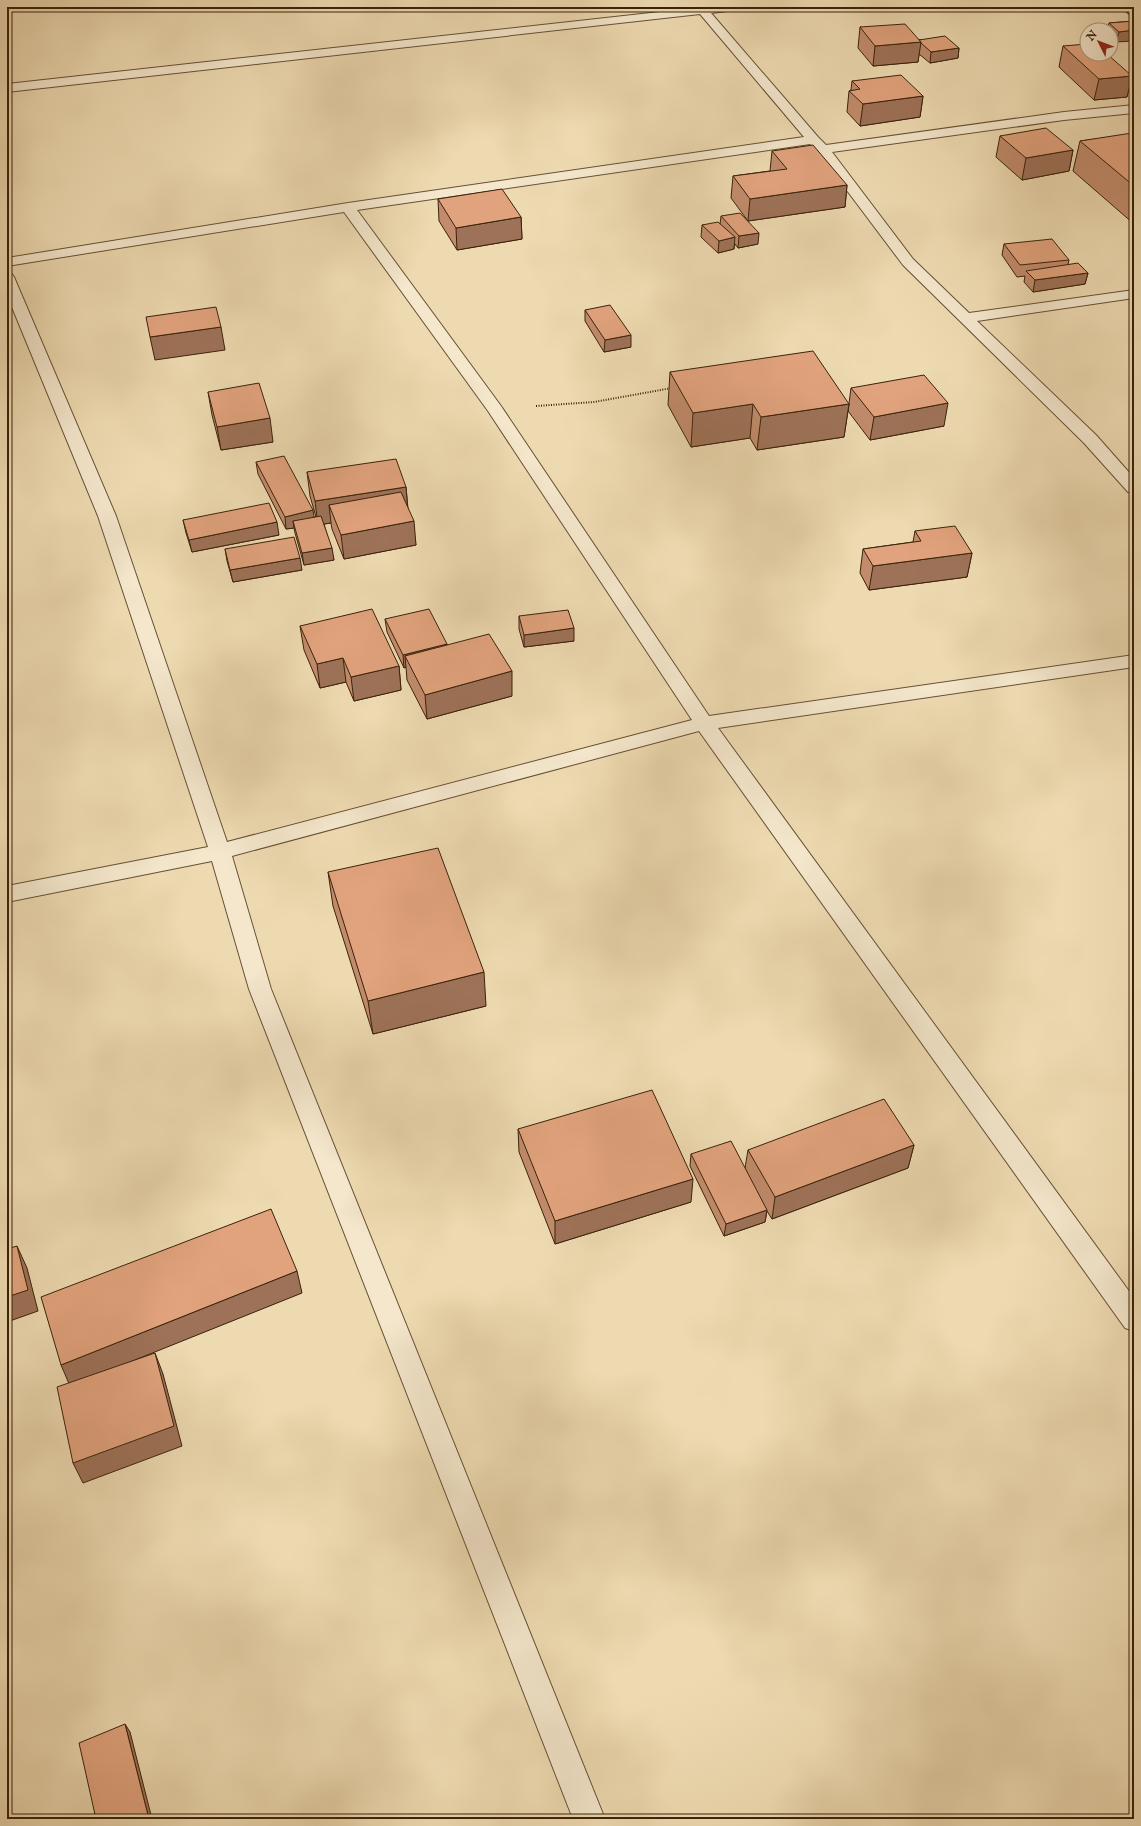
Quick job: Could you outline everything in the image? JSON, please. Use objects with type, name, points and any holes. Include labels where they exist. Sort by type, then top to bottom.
[{"type":"street","points":[[7,88],[704,12],[736,7]]},
{"type":"street","points":[[704,12],[818,145],[908,262],[1090,439],[1134,488]]},
{"type":"street","points":[[7,262],[348,207],[818,145],[1134,109]]},
{"type":"street","points":[[348,207],[495,409],[704,723],[1134,1319]]},
{"type":"street","points":[[7,277],[107,516],[220,852],[260,989],[589,1819]]},
{"type":"street","points":[[967,318],[1134,294]]},
{"type":"street","points":[[7,894],[220,852],[704,723],[1134,661]]},
{"type":"path","points":[[495,409],[594,402],[675,387]]},
{"type":"building","points":[[1134,21],[1134,30],[1119,32],[1119,22]]},
{"type":"building","points":[[905,24],[921,42],[875,46],[860,27]]},
{"type":"building","points":[[945,36],[959,48],[931,52],[919,40]]},
{"type":"building","points":[[1079,45],[1079,61],[1063,46]]},
{"type":"building","points":[[1080,62],[1116,62],[1132,76],[1099,79]]},
{"type":"building","points":[[901,75],[923,96],[863,104],[849,91],[860,89],[852,81]]},
{"type":"building","points":[[1046,128],[1073,150],[1026,158],[1000,136]]},
{"type":"building","points":[[1132,133],[1134,134],[1134,186],[1080,141]]},
{"type":"building","points":[[813,145],[847,185],[750,199],[733,176],[787,169],[772,151]]},
{"type":"building","points":[[502,189],[521,217],[456,228],[438,199]]},
{"type":"building","points":[[740,213],[759,233],[739,236],[721,216]]},
{"type":"building","points":[[718,222],[735,237],[719,241],[702,225]]},
{"type":"building","points":[[1052,239],[1069,260],[1020,265],[1004,244]]},
{"type":"building","points":[[1078,263],[1088,273],[1035,280],[1026,271]]},
{"type":"building","points":[[610,305],[631,335],[605,340],[585,310]]},
{"type":"building","points":[[216,307],[221,327],[150,337],[146,317]]},
{"type":"building","points":[[813,351],[849,404],[761,417],[753,404],[693,413],[670,372]]},
{"type":"building","points":[[924,375],[948,403],[874,417],[851,388]]},
{"type":"building","points":[[259,383],[270,418],[217,427],[208,392]]},
{"type":"building","points":[[284,456],[313,510],[285,517],[256,462]]},
{"type":"building","points":[[396,459],[406,487],[315,501],[307,472]]},
{"type":"building","points":[[401,492],[414,521],[341,535],[329,505]]},
{"type":"building","points":[[269,503],[277,522],[189,540],[183,520]]},
{"type":"building","points":[[321,516],[332,548],[302,553],[293,521]]},
{"type":"building","points":[[955,526],[972,553],[873,566],[863,549],[921,541],[915,531]]},
{"type":"building","points":[[294,537],[300,558],[230,570],[225,549]]},
{"type":"building","points":[[372,609],[399,666],[351,677],[343,658],[317,664],[300,626]]},
{"type":"building","points":[[429,609],[447,644],[403,655],[385,619]]},
{"type":"building","points":[[568,610],[574,628],[524,635],[519,616]]},
{"type":"building","points":[[489,634],[512,671],[425,695],[405,656]]},
{"type":"building","points":[[438,848],[484,972],[368,1001],[328,872]]},
{"type":"building","points":[[652,1090],[693,1179],[555,1221],[518,1129]]},
{"type":"building","points":[[884,1099],[914,1145],[775,1197],[748,1150]]},
{"type":"building","points":[[731,1141],[767,1210],[726,1224],[691,1154]]},
{"type":"building","points":[[271,1209],[297,1271],[61,1365],[41,1297]]},
{"type":"building","points":[[17,1246],[28,1290],[7,1297],[7,1249]]},
{"type":"building","points":[[155,1353],[174,1426],[73,1463],[57,1387]]},
{"type":"building","points":[[125,1724],[149,1819],[96,1819],[79,1743]]}]
